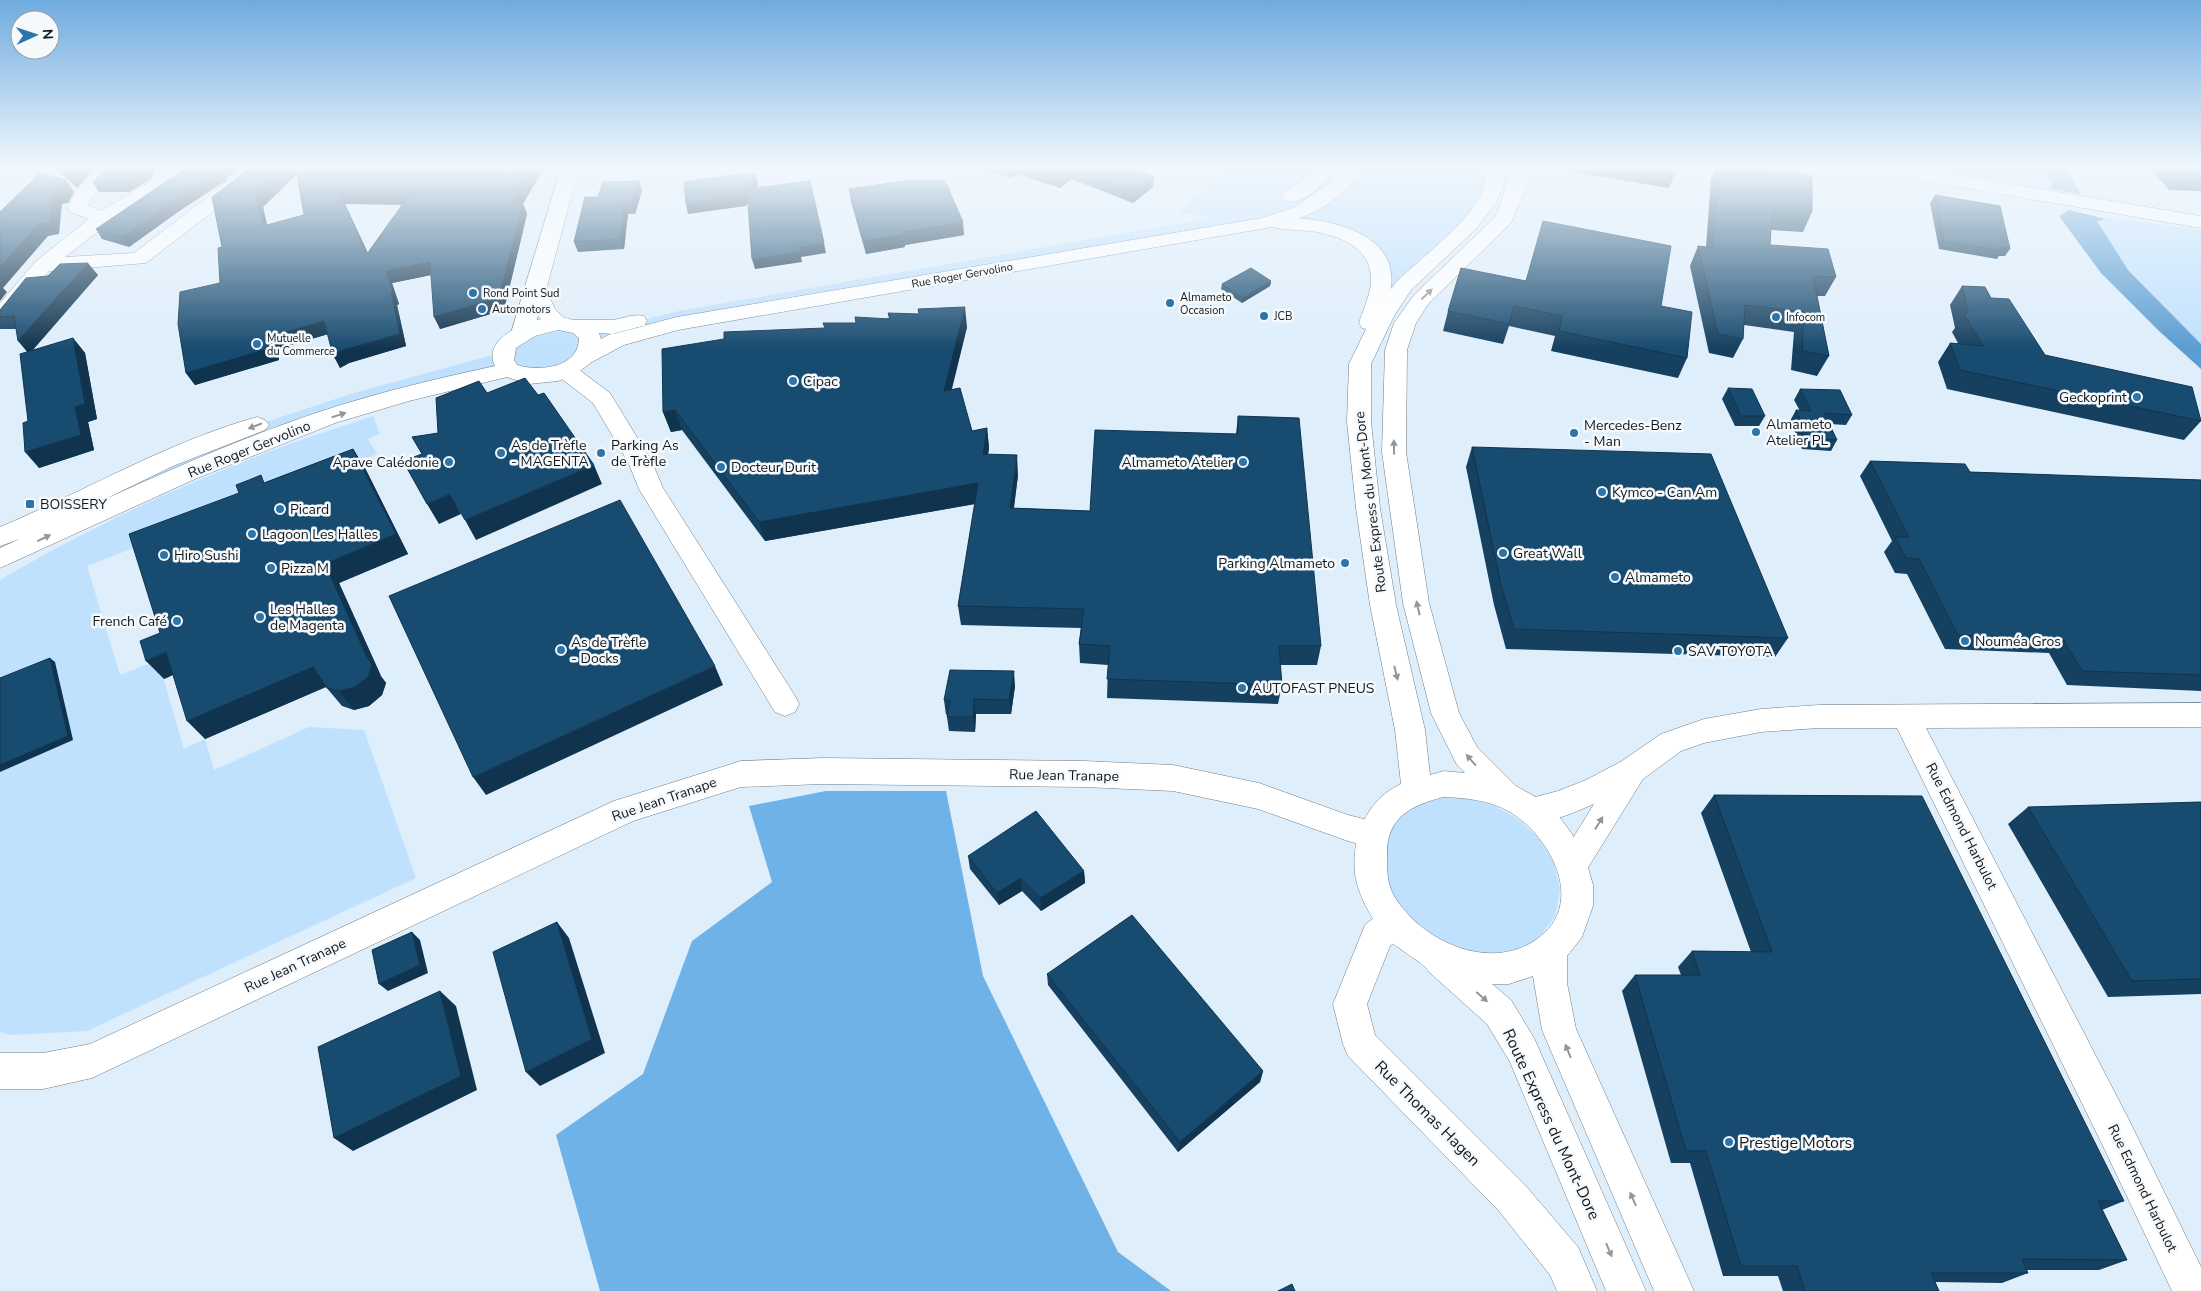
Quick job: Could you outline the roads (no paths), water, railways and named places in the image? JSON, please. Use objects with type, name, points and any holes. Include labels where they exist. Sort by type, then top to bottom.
[{"type":"main road","points":[[0,317],[43,265],[90,228]]},
{"type":"main road","points":[[43,265],[139,259],[179,228]]},
{"type":"main road","points":[[522,333],[553,228]]},
{"type":"main road","name":"Rue Roger Gervolino","points":[[567,324],[613,327],[679,311],[1151,228]]},
{"type":"main road","name":"Rue Roger Gervolino","points":[[587,356],[616,340],[678,324],[1235,228]]},
{"type":"main road","points":[[1328,228],[1355,238],[1369,249],[1379,261],[1381,279],[1360,364]]},
{"type":"main road","name":"Route Express du Mont-Dore","points":[[1417,791],[1410,730],[1382,605],[1368,508],[1359,422],[1360,364],[1383,316],[1403,286],[1465,228]]},
{"type":"main road","points":[[1494,228],[1421,299],[1405,323],[1396,350],[1394,380],[1394,452],[1399,496],[1416,604],[1445,713],[1467,756],[1518,802],[1556,834],[1573,864],[1578,888],[1576,912],[1567,933],[1551,951],[1526,964],[1496,970],[1464,966],[1432,954],[1414,941],[1394,922],[1381,905],[1373,884],[1369,858],[1373,834],[1388,811],[1398,801],[1417,791],[1444,784],[1475,786],[1518,802],[1552,807],[1576,798],[1633,770],[1675,741],[1738,723],[1818,717],[2201,715]]},
{"type":"main road","points":[[536,290],[546,312],[567,324],[586,331],[591,338],[591,347],[587,356],[566,371],[554,375],[534,377],[517,374],[506,361],[507,345],[522,333],[533,328],[567,324]]},
{"type":"main road","name":"Rue Roger Gervolino","points":[[0,538],[50,516],[164,460],[266,422],[352,394],[506,361]]},
{"type":"main road","name":"Rue Roger Gervolino","points":[[0,559],[179,476],[301,427],[506,361]]},
{"type":"main road","points":[[566,371],[602,398],[640,462],[651,489],[785,704]]},
{"type":"main road","name":"Rue Edmond Harbulot","points":[[1906,716],[2116,1131],[2192,1291]]},
{"type":"main road","points":[[1573,864],[1633,770]]},
{"type":"main road","name":"Rue Jean Tranape","points":[[0,1071],[43,1071],[92,1061],[625,810],[741,774],[823,771],[1084,774],[1172,778],[1259,796],[1340,825],[1373,834]]},
{"type":"main road","name":"Rue Thomas Hagen","points":[[1394,922],[1377,936],[1350,1004],[1360,1044],[1512,1198],[1564,1261],[1577,1291]]},
{"type":"main road","points":[[1551,951],[1550,982],[1559,1030],[1674,1291]]},
{"type":"main road","name":"Route Express du Mont-Dore","points":[[1432,954],[1499,1012],[1522,1050],[1626,1291]]},
{"type":"place","name":"Rond Point Sud","points":[[473,293]]},
{"type":"place","name":"Almameto Occasion","points":[[1170,303]]},
{"type":"place","name":"Automotors","points":[[482,309]]},
{"type":"place","name":"JCB","points":[[1264,316]]},
{"type":"place","name":"Infocom","points":[[1776,317]]},
{"type":"place","name":"Mutuelle du Commerce","points":[[257,344]]},
{"type":"place","name":"Cipac","points":[[793,381]]},
{"type":"place","name":"Geckoprint","points":[[2137,397]]},
{"type":"place","name":"Almameto Atelier PL","points":[[1756,432]]},
{"type":"place","name":"Mercedes-Benz - Man","points":[[1574,433]]},
{"type":"place","name":"As de Trèfle - MAGENTA","points":[[501,453]]},
{"type":"place","name":"Parking As de Trèfle","points":[[601,453]]},
{"type":"place","name":"Apave Calédonie","points":[[449,462]]},
{"type":"place","name":"Almameto Atelier","points":[[1243,462]]},
{"type":"place","name":"Docteur Durit","points":[[721,467]]},
{"type":"place","name":"Kymco - Can Am","points":[[1602,492]]},
{"type":"place","name":"BOISSERY","points":[[30,504]]},
{"type":"place","name":"Picard","points":[[280,509]]},
{"type":"place","name":"Lagoon Les Halles","points":[[252,534]]},
{"type":"place","name":"Great Wall","points":[[1503,553]]},
{"type":"place","name":"Hiro Sushi","points":[[164,555]]},
{"type":"place","name":"Parking Almameto","points":[[1345,563]]},
{"type":"place","name":"Pizza M","points":[[271,568]]},
{"type":"place","name":"Almameto","points":[[1615,577]]},
{"type":"place","name":"Les Halles de Magenta","points":[[260,617]]},
{"type":"place","name":"French Café","points":[[177,621]]},
{"type":"place","name":"Nouméa Gros","points":[[1965,641]]},
{"type":"place","name":"As de Trèfle - Docks","points":[[561,650]]},
{"type":"place","name":"SAV TOYOTA","points":[[1678,651]]},
{"type":"place","name":"AUTOFAST PNEUS","points":[[1242,688]]},
{"type":"place","name":"Prestige Motors","points":[[1729,1142]]}]
